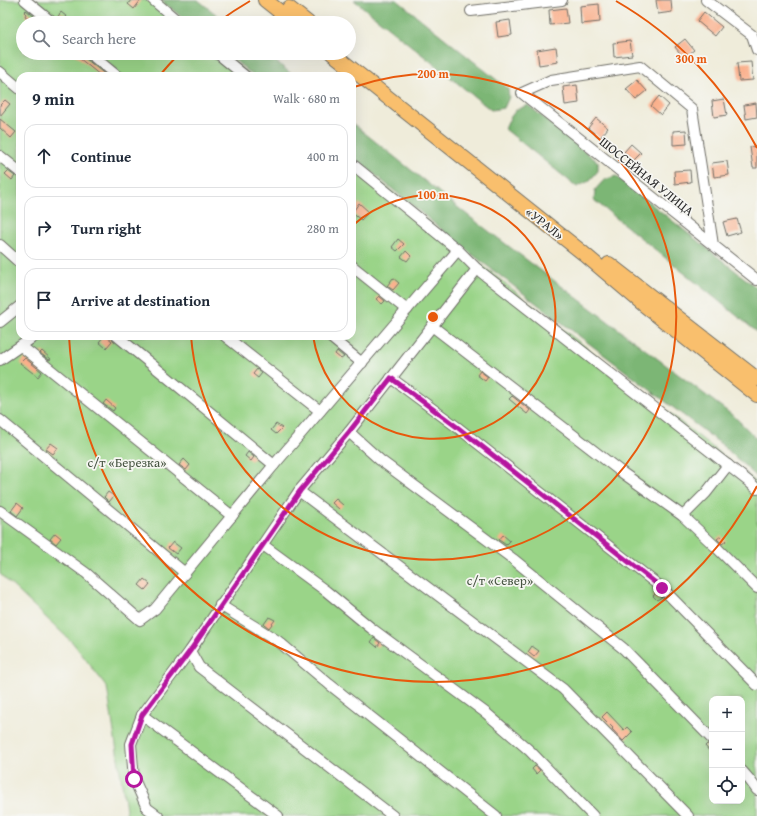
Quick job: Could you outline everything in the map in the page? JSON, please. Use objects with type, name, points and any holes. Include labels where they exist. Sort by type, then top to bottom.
[{"type":"highway","points":[[265,0],[285,16]]},
{"type":"highway","points":[[279,0],[299,16]]},
{"type":"highway","name":"«УРАЛ»","points":[[341,60],[356,72]]},
{"type":"highway","name":"«УРАЛ»","points":[[355,60],[611,265],[757,379]]},
{"type":"highway","name":"«УРАЛ»","points":[[356,72],[583,253],[643,304],[757,395]]},
{"type":"street","points":[[25,0],[44,16]]},
{"type":"street","points":[[152,0],[171,16]]},
{"type":"street","points":[[471,11],[562,0]]},
{"type":"street","points":[[706,0],[752,35],[757,50]]},
{"type":"street","points":[[98,60],[112,72]]},
{"type":"street","points":[[226,60],[240,72]]},
{"type":"street","name":"ШОССЕЙНАЯ УЛИЦА","points":[[713,245],[692,109],[640,66],[551,80],[522,92],[713,245],[757,280]]},
{"type":"street","points":[[0,72],[16,85]]},
{"type":"street","points":[[0,156],[16,169]]},
{"type":"street","points":[[356,167],[458,250],[477,269],[757,489]]},
{"type":"street","points":[[0,246],[16,260]]},
{"type":"street","points":[[0,511],[86,573],[140,620],[155,609],[274,465],[458,250]]},
{"type":"street","points":[[356,269],[407,310]]},
{"type":"street","points":[[158,816],[147,808],[134,779],[132,744],[142,715],[190,651],[220,605],[300,491],[349,432],[477,269]]},
{"type":"street","points":[[0,322],[16,309]]},
{"type":"street","points":[[432,326],[620,471],[683,516],[757,588]]},
{"type":"street","points":[[0,360],[29,340]]},
{"type":"street","points":[[122,340],[274,465]]},
{"type":"street","points":[[230,340],[320,411]]},
{"type":"street","points":[[334,340],[362,363]]},
{"type":"street","points":[[21,346],[232,516]]},
{"type":"street","points":[[391,378],[457,427],[662,588],[757,685]]},
{"type":"street","points":[[0,420],[185,573]]},
{"type":"street","points":[[349,432],[380,460],[513,560],[624,649],[709,736]]},
{"type":"street","points":[[683,516],[706,493],[728,465]]},
{"type":"street","points":[[300,491],[563,689],[688,816]]},
{"type":"street","points":[[262,545],[326,591],[372,628],[486,713],[530,751],[593,816]]},
{"type":"street","points":[[220,605],[278,641],[329,684],[496,816]]},
{"type":"street","points":[[190,651],[199,667],[393,816]]},
{"type":"street","points":[[142,715],[278,816]]},
{"type":"street","points":[[745,774],[757,790]]},
{"type":"green space","name":"с/т «Север»","points":[[0,0],[158,0],[177,16],[16,16],[16,60],[231,60],[246,72],[16,72],[16,340],[356,340],[356,162],[464,251],[757,483],[757,816],[127,816],[107,687],[73,643],[0,574]]},
{"type":"green space","points":[[161,0],[198,0],[218,16],[180,16]]},
{"type":"green space","points":[[354,0],[397,0],[508,89],[509,97],[504,108],[491,110]]},
{"type":"green space","points":[[235,60],[274,60],[289,72],[249,72]]},
{"type":"green space","points":[[528,105],[598,162],[598,171],[589,181],[577,187],[505,129],[516,110]]},
{"type":"green space","points":[[356,126],[470,217],[736,418],[757,439],[757,477],[721,444],[469,252],[356,159]]},
{"type":"green space","points":[[616,176],[757,288],[757,332],[594,200],[595,190],[604,180]]},
{"type":"building","points":[[131,0],[141,0],[134,9],[128,4]]},
{"type":"building","points":[[656,0],[671,0],[672,12],[658,14]]},
{"type":"building","points":[[599,4],[600,22],[581,24],[580,6]]},
{"type":"building","points":[[566,8],[568,23],[550,25],[549,10]]},
{"type":"building","points":[[26,10],[34,16],[25,16],[26,14],[24,12]]},
{"type":"building","points":[[61,12],[66,16],[58,16]]},
{"type":"building","points":[[704,12],[722,27],[715,36],[697,21]]},
{"type":"building","points":[[510,20],[512,35],[498,37],[496,22]]},
{"type":"building","points":[[685,39],[694,50],[684,58],[675,47]]},
{"type":"building","points":[[630,41],[632,55],[614,57],[613,43]]},
{"type":"building","points":[[556,47],[558,62],[539,65],[537,50]]},
{"type":"building","points":[[82,60],[87,60],[102,72],[96,72]]},
{"type":"building","points":[[751,62],[753,80],[739,81],[737,63]]},
{"type":"building","points":[[637,80],[647,91],[636,100],[626,89]]},
{"type":"building","points":[[577,85],[579,103],[565,105],[563,87]]},
{"type":"building","points":[[659,96],[669,105],[661,115],[651,106]]},
{"type":"building","points":[[724,99],[727,115],[714,117],[712,101]]},
{"type":"building","points":[[5,100],[10,104],[0,116],[0,105]]},
{"type":"building","points":[[756,103],[757,117],[746,119],[744,105]]},
{"type":"building","points":[[596,118],[608,128],[600,138],[588,128]]},
{"type":"building","points":[[0,119],[16,132],[11,138],[0,128]]},
{"type":"building","points":[[686,130],[687,144],[673,145],[673,131]]},
{"type":"building","points":[[631,144],[641,153],[633,161],[624,152]]},
{"type":"building","points":[[757,146],[757,168],[753,168],[750,147]]},
{"type":"building","points":[[727,161],[729,175],[714,177],[712,163]]},
{"type":"building","points":[[690,170],[691,182],[675,184],[674,171]]},
{"type":"building","points":[[8,171],[15,176],[12,180],[5,174]]},
{"type":"building","points":[[359,203],[369,212],[361,220],[356,216],[356,207]]},
{"type":"building","points":[[737,219],[741,232],[727,236],[723,222]]},
{"type":"building","points":[[398,239],[404,244],[397,251],[392,247]]},
{"type":"building","points":[[406,251],[411,256],[407,261],[401,257]]},
{"type":"building","points":[[393,278],[399,283],[393,290],[387,286]]},
{"type":"building","points":[[379,296],[385,301],[382,304],[376,299]]},
{"type":"building","points":[[101,340],[112,341],[106,348],[99,342]]},
{"type":"building","points":[[42,351],[51,359],[49,360],[40,353]]},
{"type":"building","points":[[337,351],[344,357],[341,359],[335,354]]},
{"type":"building","points":[[25,358],[42,372],[38,377],[20,363]]},
{"type":"building","points":[[257,369],[262,373],[258,378],[253,374]]},
{"type":"building","points":[[480,371],[488,377],[485,381],[477,375]]},
{"type":"building","points":[[512,396],[530,410],[527,414],[509,399]]},
{"type":"building","points":[[106,400],[115,408],[113,411],[103,404]]},
{"type":"building","points":[[276,424],[282,428],[276,434],[271,430]]},
{"type":"building","points":[[51,443],[58,448],[53,454],[46,449]]},
{"type":"building","points":[[248,452],[254,457],[251,461],[245,456]]},
{"type":"building","points":[[184,459],[190,465],[186,470],[179,465]]},
{"type":"building","points":[[108,492],[114,496],[109,502],[104,497]]},
{"type":"building","points":[[336,499],[343,505],[339,509],[332,503]]},
{"type":"building","points":[[17,503],[23,508],[17,516],[11,511]]},
{"type":"building","points":[[55,533],[61,538],[56,544],[50,539]]},
{"type":"building","points":[[503,535],[510,541],[506,545],[499,540]]},
{"type":"building","points":[[721,536],[726,541],[722,544],[717,539]]},
{"type":"building","points":[[173,542],[181,548],[176,554],[168,548]]},
{"type":"building","points":[[144,579],[150,584],[145,590],[139,585]]},
{"type":"building","points":[[657,592],[662,597],[657,600],[653,596]]},
{"type":"building","points":[[269,617],[275,620],[269,628],[264,624]]},
{"type":"building","points":[[374,638],[380,643],[377,647],[371,642]]},
{"type":"building","points":[[532,646],[539,651],[534,657],[528,652]]},
{"type":"building","points":[[607,712],[624,730],[627,727],[632,732],[623,741],[602,717]]},
{"type":"building","points":[[709,744],[709,751],[705,746]]},
{"type":"building","points":[[535,766],[540,770],[536,774],[532,769]]},
{"type":"route","points":[[134,779],[132,744],[142,715],[190,651],[220,605],[300,491],[391,378],[457,427],[662,588]]},
{"type":"park label","name":"с/т «Березка»","points":[[127,462]]}]
